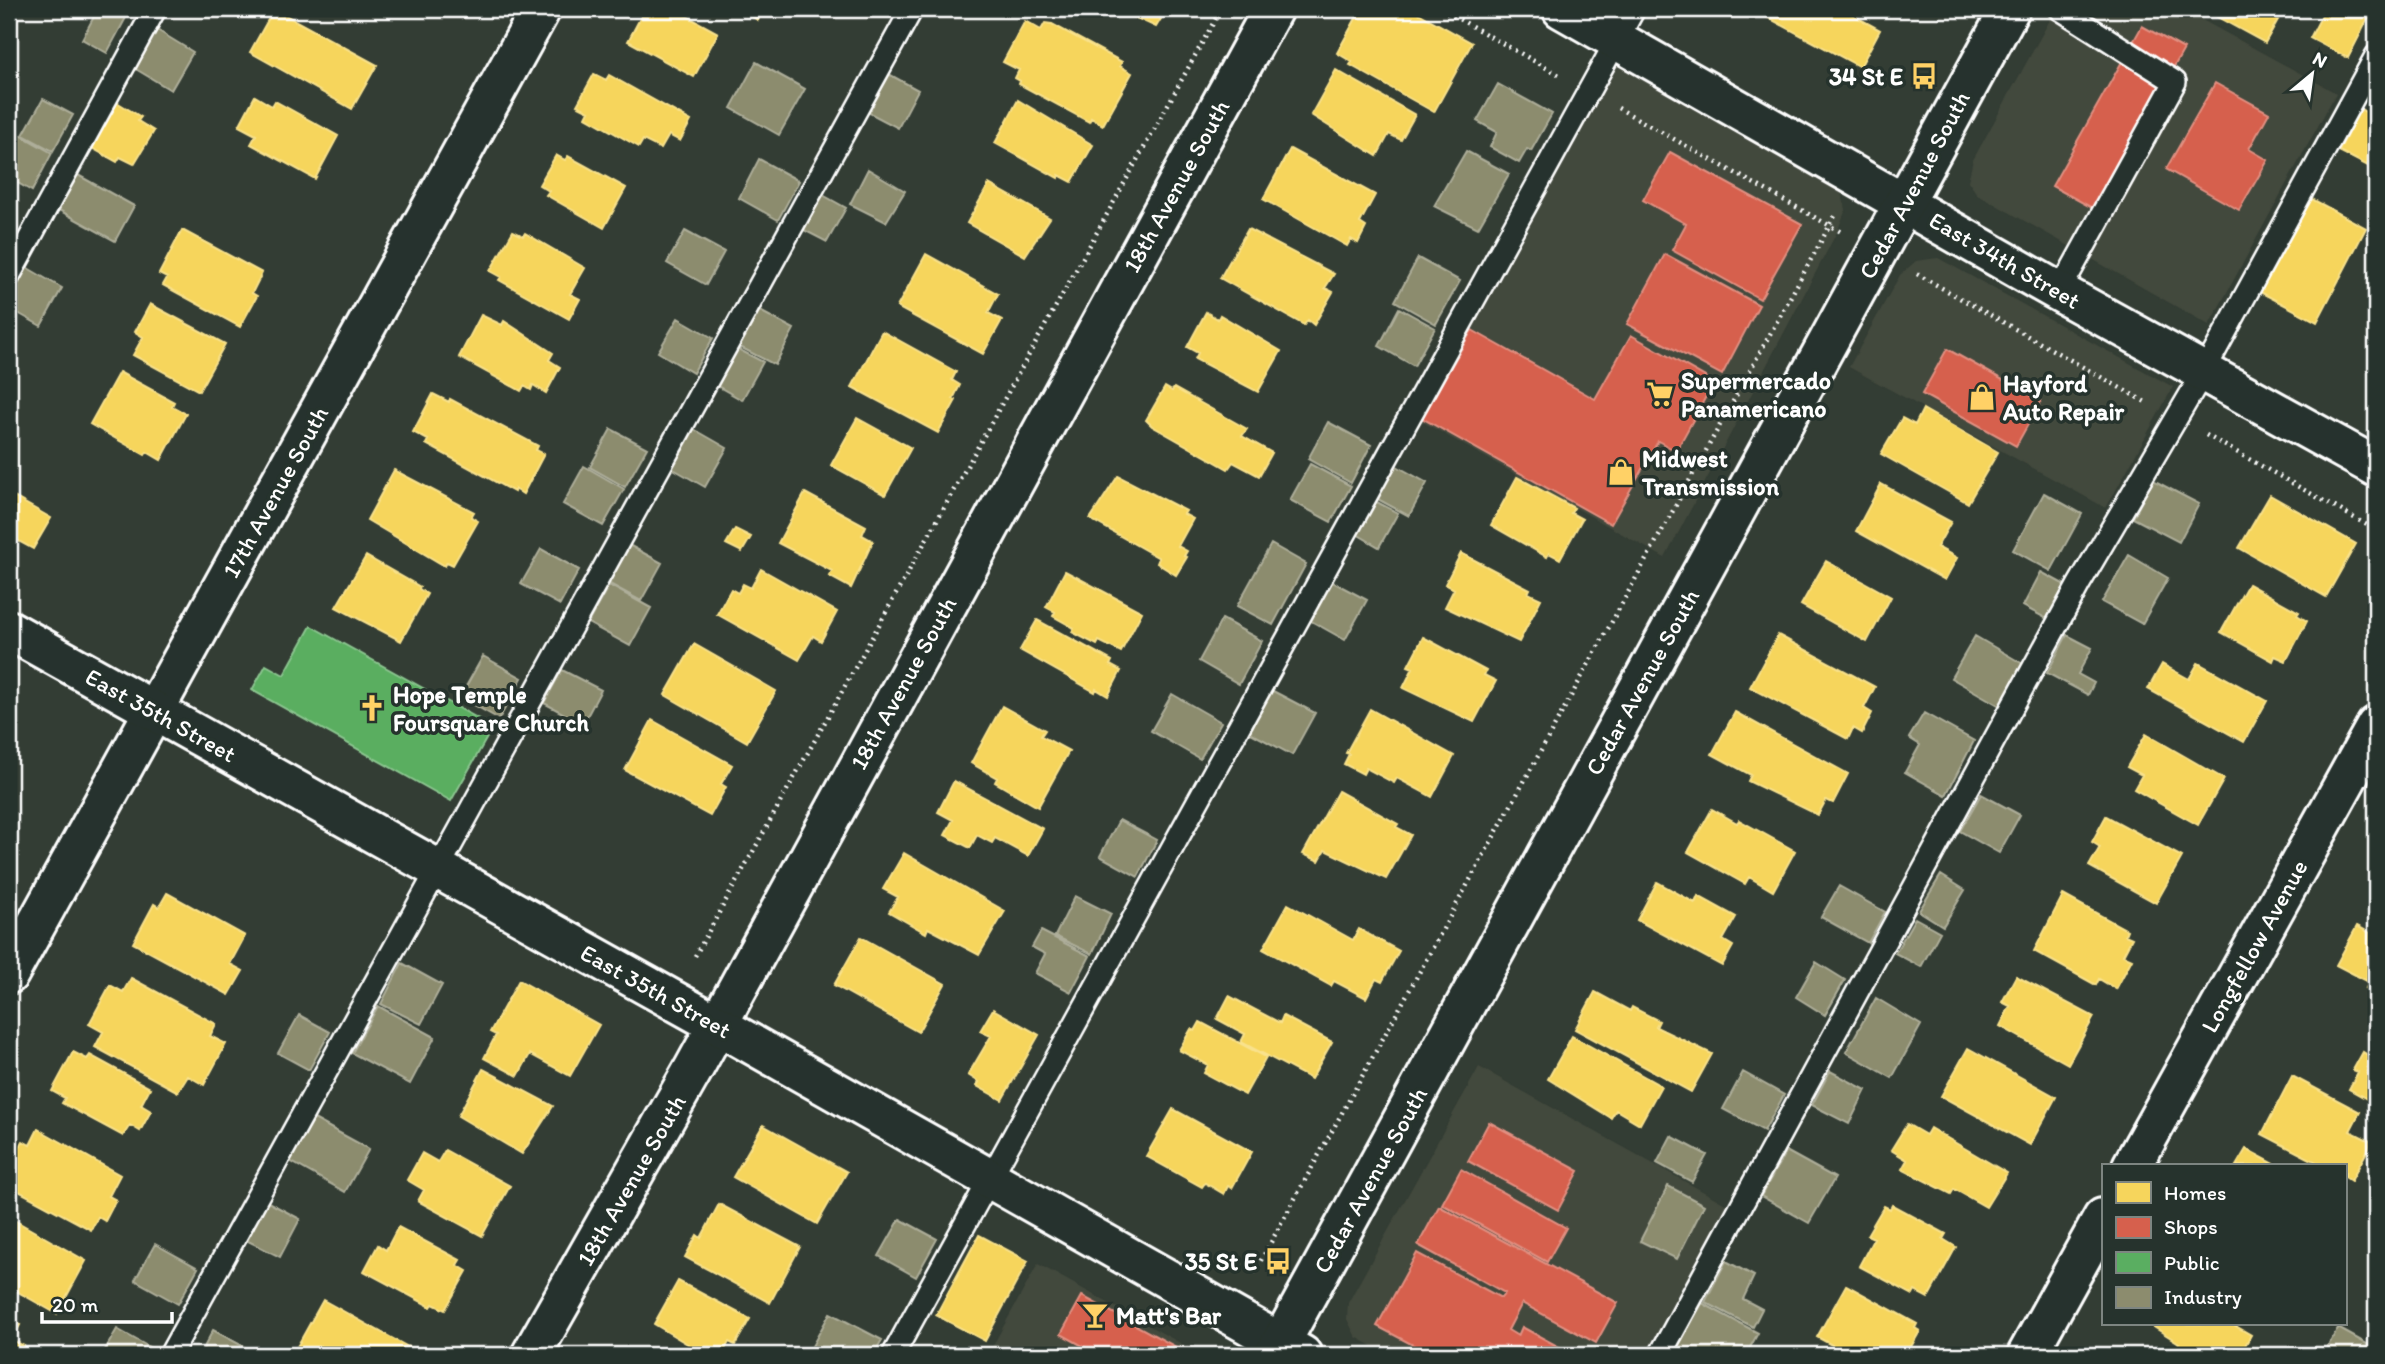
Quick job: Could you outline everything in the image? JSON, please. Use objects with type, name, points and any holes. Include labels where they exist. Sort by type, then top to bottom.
[{"type":"street","name":"17th Avenue South","points":[[9,974],[541,9]]},
{"type":"street","name":"18th Avenue South","points":[[531,1355],[716,1024],[1273,9]]},
{"type":"street","name":"East 34th Street","points":[[1562,9],[1626,24],[1905,203],[2203,373],[2376,467]]},
{"type":"street","name":"Cedar Avenue South","points":[[1285,1351],[2010,9]]},
{"type":"street","name":"East 35th Street","points":[[9,630],[716,1024],[1285,1351]]},
{"type":"street","name":"Longfellow Avenue","points":[[2133,1164],[2376,726]]},
{"type":"street","points":[[2027,1355],[2102,1220]]},
{"type":"lane","points":[[9,276],[155,9]]},
{"type":"lane","points":[[170,1355],[912,9]]},
{"type":"lane","points":[[2059,292],[2175,82],[2060,9]]},
{"type":"lane","points":[[893,1355],[1626,24]]},
{"type":"lane","points":[[1660,1355],[2079,584],[2203,373],[2376,56]]},
{"type":"path","points":[[695,956],[1221,9]]},
{"type":"path","points":[[1441,9],[1843,234]]},
{"type":"path","points":[[1254,1273],[1841,203]]},
{"type":"shaded area","points":[[2056,9],[2182,9],[2336,93],[2209,325],[1977,194],[1968,181],[1973,160]]},
{"type":"shaded area","points":[[1611,60],[1841,193],[1846,209],[1837,232],[1665,558],[1414,417]]},
{"type":"shaded area","points":[[1938,258],[2173,387],[2106,508],[1849,367],[1900,275],[1916,261]]},
{"type":"shaded area","points":[[1479,1067],[1738,1211],[1658,1355],[1389,1355],[1356,1337],[1347,1319],[1348,1303]]},
{"type":"shaded area","points":[[1038,1264],[1198,1353],[1002,1355],[991,1349]]},
{"type":"building: Homes","points":[[274,9],[377,65],[352,109],[250,52]]},
{"type":"building: Homes","points":[[645,9],[674,9],[718,33],[694,77],[628,41]]},
{"type":"building: Homes","points":[[739,9],[764,9],[758,20]]},
{"type":"building: Homes","points":[[1104,9],[1117,9],[1115,14]]},
{"type":"building: Homes","points":[[1117,9],[1167,9],[1156,27]]},
{"type":"building: Homes","points":[[1361,9],[1411,9],[1472,43],[1434,112],[1350,65],[1352,62],[1337,53]]},
{"type":"building: Homes","points":[[1772,9],[1842,9],[1880,30],[1860,67],[1767,17]]},
{"type":"building: Homes","points":[[2203,9],[2284,9],[2265,43]]},
{"type":"building: Homes","points":[[2325,9],[2373,9],[2348,58],[2310,38]]},
{"type":"building: Homes","points":[[1025,21],[1041,30],[1045,23],[1052,24],[1122,62],[1120,66],[1132,73],[1103,125],[1091,118],[1089,122],[1019,84],[1020,81],[1015,78],[1019,70],[1003,62]]},
{"type":"building: Homes","points":[[1336,70],[1415,115],[1401,140],[1389,134],[1377,156],[1311,115]]},
{"type":"building: Homes","points":[[594,74],[606,80],[609,75],[691,121],[680,141],[669,135],[661,149],[643,140],[639,147],[586,117],[589,111],[577,105]]},
{"type":"building: Homes","points":[[255,96],[272,106],[275,101],[338,136],[315,179],[251,144],[256,135],[239,126]]},
{"type":"building: Homes","points":[[1018,100],[1093,145],[1072,182],[1059,175],[1058,178],[995,143]]},
{"type":"building: Homes","points":[[115,101],[141,117],[138,121],[154,131],[134,164],[120,157],[117,162],[88,146]]},
{"type":"building: Homes","points":[[2360,109],[2376,117],[2376,170],[2339,151]]},
{"type":"building: Homes","points":[[1290,149],[1375,195],[1360,223],[1366,227],[1358,243],[1351,239],[1347,246],[1263,199]]},
{"type":"building: Homes","points":[[556,155],[565,160],[568,156],[626,188],[604,228],[546,195],[549,191],[539,185]]},
{"type":"building: Homes","points":[[989,184],[1050,218],[1025,256],[967,223]]},
{"type":"building: Homes","points":[[2310,198],[2366,228],[2317,322],[2260,292]]},
{"type":"building: Homes","points":[[1248,229],[1334,274],[1325,288],[1333,292],[1314,325],[1308,320],[1304,325],[1220,278]]},
{"type":"building: Homes","points":[[182,230],[262,273],[252,293],[257,296],[240,327],[163,285],[167,278],[159,274]]},
{"type":"building: Homes","points":[[513,231],[523,236],[525,233],[585,268],[570,294],[580,299],[569,319],[499,280],[501,277],[490,271]]},
{"type":"building: Homes","points":[[926,254],[998,294],[988,313],[1002,320],[983,354],[897,307]]},
{"type":"building: Homes","points":[[150,304],[225,344],[199,391],[133,355],[143,337],[135,332]]},
{"type":"building: Homes","points":[[1206,312],[1218,319],[1220,315],[1281,351],[1258,392],[1195,359],[1198,353],[1187,347]]},
{"type":"building: Homes","points":[[481,315],[502,325],[504,321],[553,353],[549,360],[560,367],[546,393],[533,385],[531,390],[524,386],[521,391],[459,357]]},
{"type":"building: Homes","points":[[882,331],[956,372],[952,380],[960,385],[953,399],[956,400],[938,433],[852,387]]},
{"type":"building: Homes","points":[[119,372],[174,402],[172,406],[186,414],[161,460],[147,452],[145,455],[90,424]]},
{"type":"building: Homes","points":[[1165,387],[1172,391],[1174,388],[1247,429],[1242,436],[1272,453],[1259,476],[1233,462],[1228,469],[1152,426],[1146,420]]},
{"type":"building: Homes","points":[[433,394],[449,402],[450,399],[538,446],[536,450],[544,454],[523,494],[515,489],[514,492],[426,444],[428,440],[413,432]]},
{"type":"building: Homes","points":[[1923,409],[1998,452],[1968,503],[1881,454],[1902,418],[1915,425]]},
{"type":"building: Homes","points":[[857,418],[911,448],[885,495],[831,465]]},
{"type":"building: Homes","points":[[394,470],[474,512],[471,517],[478,521],[453,565],[447,562],[445,566],[367,520]]},
{"type":"building: Homes","points":[[1118,476],[1186,511],[1184,514],[1193,519],[1178,546],[1187,551],[1184,556],[1187,557],[1176,575],[1157,563],[1159,558],[1090,519]]},
{"type":"building: Homes","points":[[1517,477],[1574,508],[1571,513],[1582,519],[1560,559],[1549,553],[1547,557],[1491,525]]},
{"type":"building: Homes","points":[[1881,484],[1951,522],[1937,547],[1957,558],[1945,580],[1856,531]]},
{"type":"building: Homes","points":[[805,493],[866,526],[862,535],[873,541],[851,588],[829,576],[832,571],[778,543]]},
{"type":"building: Homes","points":[[9,494],[51,518],[33,549],[9,536]]},
{"type":"building: Homes","points":[[2270,495],[2356,544],[2326,597],[2239,548]]},
{"type":"building: Homes","points":[[735,529],[751,537],[742,552],[726,544]]},
{"type":"building: Homes","points":[[1461,553],[1530,589],[1528,593],[1541,599],[1519,642],[1445,607],[1454,589],[1445,584]]},
{"type":"building: Homes","points":[[366,556],[420,587],[419,589],[427,594],[401,641],[336,607]]},
{"type":"building: Homes","points":[[1826,561],[1891,597],[1867,642],[1801,605]]},
{"type":"building: Homes","points":[[761,569],[837,612],[821,641],[813,636],[799,660],[717,614],[731,589],[738,593],[743,584],[751,588]]},
{"type":"building: Homes","points":[[1065,571],[1142,612],[1121,652],[1099,641],[1097,645],[1072,632],[1074,628],[1053,616],[1055,612],[1046,607]]},
{"type":"building: Homes","points":[[2248,584],[2299,612],[2297,615],[2307,621],[2286,661],[2275,656],[2273,661],[2221,632]]},
{"type":"building: Homes","points":[[1037,620],[1112,661],[1110,665],[1121,671],[1108,696],[1096,689],[1095,692],[1020,650]]},
{"type":"building: Homes","points":[[1778,635],[1875,687],[1864,708],[1872,713],[1862,733],[1853,728],[1848,739],[1750,687]]},
{"type":"building: Homes","points":[[1423,637],[1486,671],[1484,675],[1496,681],[1474,722],[1403,688],[1413,668],[1408,666]]},
{"type":"building: Homes","points":[[694,644],[776,691],[747,742],[665,695]]},
{"type":"building: Homes","points":[[2198,663],[2267,701],[2244,742],[2148,689],[2162,664],[2189,679]]},
{"type":"building: Homes","points":[[1002,706],[1045,730],[1041,736],[1069,751],[1038,807],[995,782],[997,778],[971,763]]},
{"type":"building: Homes","points":[[1370,709],[1454,756],[1432,797],[1397,778],[1394,783],[1366,768],[1363,774],[1344,764],[1349,754],[1346,753]]},
{"type":"building: Homes","points":[[1735,712],[1848,774],[1833,803],[1826,800],[1818,815],[1748,781],[1751,775],[1712,754]]},
{"type":"building: Homes","points":[[652,720],[732,765],[721,784],[726,787],[710,816],[625,770]]},
{"type":"building: Homes","points":[[2146,734],[2224,779],[2198,825],[2134,789],[2142,775],[2127,767]]},
{"type":"building: Homes","points":[[954,781],[1043,829],[1028,856],[995,838],[992,843],[977,835],[970,848],[945,835],[953,820],[938,812]]},
{"type":"building: Homes","points":[[1338,791],[1398,824],[1396,827],[1411,835],[1386,879],[1325,850],[1319,861],[1303,854]]},
{"type":"building: Homes","points":[[1712,809],[1737,823],[1739,820],[1795,851],[1773,891],[1749,877],[1745,884],[1688,852]]},
{"type":"building: Homes","points":[[2106,816],[2182,857],[2156,903],[2089,866],[2100,847],[2092,842]]},
{"type":"building: Homes","points":[[904,853],[1005,911],[979,955],[928,928],[926,933],[889,912],[898,897],[883,889]]},
{"type":"building: Homes","points":[[1657,882],[1695,903],[1698,896],[1736,917],[1723,940],[1733,946],[1722,966],[1637,920]]},
{"type":"building: Homes","points":[[167,893],[245,936],[230,964],[243,971],[229,995],[133,943],[154,904],[159,907]]},
{"type":"building: Homes","points":[[2063,895],[2127,930],[2125,935],[2132,938],[2123,955],[2132,959],[2116,989],[2099,979],[2096,985],[2034,951]]},
{"type":"building: Homes","points":[[1288,904],[1353,940],[1359,929],[1399,951],[1382,982],[1376,979],[1366,998],[1334,981],[1331,986],[1263,949]]},
{"type":"building: Homes","points":[[2357,926],[2376,936],[2376,994],[2366,988],[2369,982],[2336,965]]},
{"type":"building: Homes","points":[[861,937],[945,984],[918,1032],[834,985]]},
{"type":"building: Homes","points":[[2016,976],[2094,1017],[2068,1064],[2000,1026],[2010,1006],[2002,1002]]},
{"type":"building: Homes","points":[[131,978],[216,1024],[210,1036],[226,1044],[204,1085],[188,1076],[178,1092],[95,1047],[103,1032],[89,1024],[110,985],[123,992]]},
{"type":"building: Homes","points":[[519,980],[599,1025],[570,1076],[530,1054],[518,1076],[484,1058],[496,1035],[490,1032]]},
{"type":"building: Homes","points":[[1595,992],[1630,1011],[1632,1007],[1659,1021],[1656,1027],[1712,1054],[1691,1092],[1575,1029]]},
{"type":"building: Homes","points":[[1229,996],[1280,1023],[1283,1016],[1332,1042],[1311,1079],[1241,1042],[1245,1034],[1217,1019]]},
{"type":"building: Homes","points":[[993,1009],[1039,1035],[1002,1100],[977,1086],[979,1082],[968,1075],[991,1036],[980,1031]]},
{"type":"building: Homes","points":[[1200,1022],[1266,1057],[1245,1095],[1204,1073],[1208,1065],[1179,1050],[1191,1029],[1195,1031]]},
{"type":"building: Homes","points":[[1572,1036],[1661,1086],[1640,1124],[1616,1110],[1611,1118],[1548,1079]]},
{"type":"building: Homes","points":[[2376,1040],[2376,1104],[2349,1089],[2358,1072],[2353,1070],[2363,1052],[2368,1055]]},
{"type":"building: Homes","points":[[1968,1048],[2056,1097],[2030,1145],[1941,1096]]},
{"type":"building: Homes","points":[[73,1052],[87,1059],[90,1055],[150,1088],[141,1105],[151,1111],[140,1131],[130,1125],[123,1136],[62,1103],[65,1098],[52,1091]]},
{"type":"building: Homes","points":[[483,1069],[553,1106],[522,1154],[458,1116]]},
{"type":"building: Homes","points":[[2292,1076],[2360,1112],[2350,1131],[2372,1142],[2351,1181],[2346,1178],[2346,1164],[2320,1164],[2262,1134]]},
{"type":"building: Homes","points":[[1173,1109],[1252,1152],[1232,1188],[1228,1186],[1224,1194],[1205,1183],[1202,1187],[1146,1156]]},
{"type":"building: Homes","points":[[1907,1124],[1926,1135],[1930,1128],[2007,1173],[1986,1207],[1954,1189],[1951,1194],[1902,1169],[1907,1160],[1891,1150]]},
{"type":"building: Homes","points":[[763,1125],[847,1172],[817,1224],[733,1177]]},
{"type":"building: Homes","points":[[38,1129],[120,1175],[109,1196],[116,1200],[105,1221],[98,1217],[91,1230],[9,1186],[9,1166],[23,1141],[30,1145]]},
{"type":"building: Homes","points":[[2246,1149],[2274,1164],[2237,1164]]},
{"type":"building: Homes","points":[[445,1150],[510,1186],[482,1236],[418,1201],[424,1190],[407,1180],[422,1153],[438,1162]]},
{"type":"building: Homes","points":[[719,1204],[800,1247],[770,1303],[685,1257],[697,1235],[701,1238]]},
{"type":"building: Homes","points":[[1892,1205],[1946,1234],[1943,1239],[1956,1247],[1928,1298],[1915,1291],[1913,1295],[1859,1266],[1874,1238],[1867,1235],[1884,1206],[1890,1209]]},
{"type":"building: Homes","points":[[9,1217],[86,1261],[57,1314],[9,1287]]},
{"type":"building: Homes","points":[[398,1227],[460,1260],[457,1265],[467,1271],[445,1310],[433,1304],[431,1307],[364,1271],[378,1245],[386,1250]]},
{"type":"building: Homes","points":[[979,1235],[1028,1261],[985,1341],[936,1315]]},
{"type":"building: Homes","points":[[678,1281],[750,1319],[735,1345],[729,1342],[722,1355],[706,1355],[654,1324]]},
{"type":"building: Homes","points":[[1846,1285],[1917,1324],[1915,1328],[1920,1331],[1908,1352],[1904,1350],[1901,1355],[1850,1355],[1817,1337]]},
{"type":"building: Homes","points":[[323,1300],[415,1351],[413,1355],[293,1354]]},
{"type":"building: Homes","points":[[9,1319],[20,1325],[12,1340],[24,1346],[19,1355],[9,1355]]},
{"type":"building: Homes","points":[[2152,1326],[2235,1326],[2251,1335],[2240,1355],[2189,1355],[2176,1348],[2179,1343]]},
{"type":"building: Shops","points":[[2142,26],[2184,49],[2094,209],[2052,186]]},
{"type":"building: Shops","points":[[2215,83],[2269,113],[2249,149],[2268,160],[2239,210],[2166,169]]},
{"type":"building: Shops","points":[[1670,152],[1802,224],[1760,299],[1672,250],[1686,224],[1643,200]]},
{"type":"building: Shops","points":[[1665,254],[1759,305],[1722,375],[1627,324]]},
{"type":"building: Shops","points":[[1472,330],[1595,399],[1631,335],[1714,382],[1676,451],[1658,441],[1611,524],[1422,418]]},
{"type":"building: Shops","name":"Hayford Auto Repair","points":[[1947,349],[2041,401],[2016,446],[1922,394]]},
{"type":"building: Shops","points":[[1489,1122],[1579,1171],[1558,1210],[1468,1161]]},
{"type":"building: Shops","points":[[1461,1169],[1566,1228],[1547,1262],[1442,1204]]},
{"type":"building: Shops","points":[[1439,1206],[1618,1303],[1596,1343],[1522,1303],[1508,1330],[1518,1336],[1522,1327],[1574,1355],[1432,1355],[1377,1326],[1417,1253],[1501,1298],[1505,1293],[1418,1245]]},
{"type":"building: Shops","name":"Matt's Bar","points":[[1082,1296],[1189,1354],[1099,1355],[1061,1334]]},
{"type":"building: Public","name":"Hope Temple Foursquare Church","points":[[311,626],[493,727],[451,801],[252,690],[266,665],[284,675]]},
{"type":"building: Industry","points":[[98,9],[118,9],[128,14],[107,53],[82,39]]},
{"type":"building: Industry","points":[[157,30],[193,52],[171,90],[134,68]]},
{"type":"building: Industry","points":[[756,62],[805,89],[779,135],[731,108]]},
{"type":"building: Industry","points":[[885,72],[918,90],[898,128],[864,110]]},
{"type":"building: Industry","points":[[1498,84],[1552,114],[1531,151],[1527,149],[1519,163],[1490,147],[1497,132],[1477,121]]},
{"type":"building: Industry","points":[[43,99],[73,115],[53,151],[23,135]]},
{"type":"building: Industry","points":[[15,132],[52,153],[32,191],[9,178],[9,143]]},
{"type":"building: Industry","points":[[1466,151],[1509,174],[1478,228],[1434,206]]},
{"type":"building: Industry","points":[[759,159],[799,181],[778,220],[739,198]]},
{"type":"building: Industry","points":[[868,169],[905,191],[886,222],[850,204]]},
{"type":"building: Industry","points":[[76,174],[134,206],[115,241],[57,209]]},
{"type":"building: Industry","points":[[821,194],[846,208],[827,242],[802,229]]},
{"type":"building: Industry","points":[[685,231],[724,252],[706,285],[667,263]]},
{"type":"building: Industry","points":[[1418,258],[1460,281],[1436,324],[1395,301]]},
{"type":"building: Industry","points":[[26,267],[62,288],[41,326],[9,308],[9,297]]},
{"type":"building: Industry","points":[[1399,308],[1435,328],[1414,366],[1379,346]]},
{"type":"building: Industry","points":[[758,310],[794,329],[775,365],[738,346]]},
{"type":"building: Industry","points":[[678,318],[713,338],[693,373],[658,352]]},
{"type":"building: Industry","points":[[734,347],[763,362],[742,400],[714,384]]},
{"type":"building: Industry","points":[[1328,422],[1371,445],[1351,483],[1308,459]]},
{"type":"building: Industry","points":[[692,428],[727,448],[705,487],[670,467]]},
{"type":"building: Industry","points":[[611,429],[647,448],[625,487],[590,467]]},
{"type":"building: Industry","points":[[1310,464],[1351,486],[1331,522],[1290,500]]},
{"type":"building: Industry","points":[[1393,464],[1427,483],[1409,516],[1374,497]]},
{"type":"building: Industry","points":[[584,466],[624,489],[603,526],[563,504]]},
{"type":"building: Industry","points":[[2153,480],[2199,504],[2179,542],[2133,518]]},
{"type":"building: Industry","points":[[2044,493],[2082,514],[2051,571],[2013,550]]},
{"type":"building: Industry","points":[[1373,500],[1398,513],[1379,547],[1355,533]]},
{"type":"building: Industry","points":[[627,544],[662,563],[641,601],[606,582]]},
{"type":"building: Industry","points":[[1271,544],[1306,564],[1273,625],[1237,606]]},
{"type":"building: Industry","points":[[541,549],[579,570],[560,605],[521,584]]},
{"type":"building: Industry","points":[[2129,555],[2168,578],[2142,624],[2102,602]]},
{"type":"building: Industry","points":[[2041,572],[2065,585],[2047,619],[2023,606]]},
{"type":"building: Industry","points":[[1327,579],[1367,600],[1345,640],[1306,618]]},
{"type":"building: Industry","points":[[609,585],[651,608],[630,646],[588,623]]},
{"type":"building: Industry","points":[[1222,619],[1262,641],[1239,684],[1199,661]]},
{"type":"building: Industry","points":[[2067,635],[2092,648],[2078,674],[2094,683],[2088,695],[2047,673]]},
{"type":"building: Industry","points":[[1975,636],[2023,664],[2000,706],[1951,678]]},
{"type":"building: Industry","points":[[483,656],[522,678],[499,719],[460,697]]},
{"type":"building: Industry","points":[[562,670],[601,690],[583,724],[544,703]]},
{"type":"building: Industry","points":[[1271,690],[1315,713],[1292,755],[1249,732]]},
{"type":"building: Industry","points":[[1172,694],[1221,722],[1200,759],[1151,731]]},
{"type":"building: Industry","points":[[1924,713],[1974,741],[1946,795],[1905,772],[1920,745],[1909,738]]},
{"type":"building: Industry","points":[[1981,794],[2020,815],[1999,853],[1960,831]]},
{"type":"building: Industry","points":[[1119,820],[1157,840],[1138,877],[1100,856]]},
{"type":"building: Industry","points":[[1941,875],[1965,890],[1943,926],[1919,911]]},
{"type":"building: Industry","points":[[1839,886],[1885,912],[1868,943],[1821,917]]},
{"type":"building: Industry","points":[[1075,896],[1111,914],[1092,954],[1055,936]]},
{"type":"building: Industry","points":[[1915,918],[1940,932],[1921,967],[1895,953]]},
{"type":"building: Industry","points":[[1041,931],[1090,956],[1071,992],[1035,973],[1045,954],[1032,947]]},
{"type":"building: Industry","points":[[1816,962],[1845,980],[1825,1015],[1796,997]]},
{"type":"building: Industry","points":[[402,963],[442,985],[421,1024],[381,1004]]},
{"type":"building: Industry","points":[[1876,998],[1921,1025],[1892,1078],[1846,1052]]},
{"type":"building: Industry","points":[[378,1006],[435,1037],[410,1084],[352,1053]]},
{"type":"building: Industry","points":[[299,1015],[330,1032],[309,1070],[278,1053]]},
{"type":"building: Industry","points":[[1830,1071],[1866,1090],[1849,1124],[1812,1105]]},
{"type":"building: Industry","points":[[1743,1072],[1784,1095],[1764,1131],[1723,1109]]},
{"type":"building: Industry","points":[[314,1119],[369,1149],[345,1192],[290,1161]]},
{"type":"building: Industry","points":[[1671,1136],[1707,1155],[1692,1182],[1657,1163]]},
{"type":"building: Industry","points":[[1786,1151],[1835,1178],[1809,1223],[1761,1196]]},
{"type":"building: Industry","points":[[1668,1186],[1704,1205],[1677,1259],[1640,1241]]},
{"type":"building: Industry","points":[[266,1201],[300,1219],[280,1257],[246,1240]]},
{"type":"building: Industry","points":[[900,1219],[937,1239],[916,1277],[879,1256]]},
{"type":"building: Industry","points":[[155,1244],[198,1268],[178,1304],[135,1280]]},
{"type":"building: Industry","points":[[1726,1261],[1754,1276],[1743,1299],[1762,1309],[1753,1327],[1705,1302]]},
{"type":"building: Industry","points":[[1702,1303],[1758,1333],[1746,1355],[1695,1355],[1678,1347]]},
{"type":"building: Industry","points":[[830,1313],[882,1340],[873,1355],[825,1355],[811,1348]]},
{"type":"building: Industry","points":[[2338,1328],[2376,1349],[2374,1355],[2323,1355]]},
{"type":"building: Industry","points":[[117,1329],[156,1351],[153,1355],[102,1355]]},
{"type":"building: Industry","points":[[213,1330],[254,1352],[252,1355],[200,1355]]},
{"type":"place","name":"34 St E","points":[[1924,76]]},
{"type":"place","name":"Supermercado Panamericano","points":[[1660,394]]},
{"type":"place","name":"Hayford Auto Repair","points":[[1982,397]]},
{"type":"place","name":"Midwest Transmission","points":[[1621,472]]},
{"type":"place","name":"Hope Temple Foursquare Church","points":[[372,708]]},
{"type":"place","name":"35 St E","points":[[1278,1261]]},
{"type":"place","name":"Matt's Bar","points":[[1095,1315]]}]
